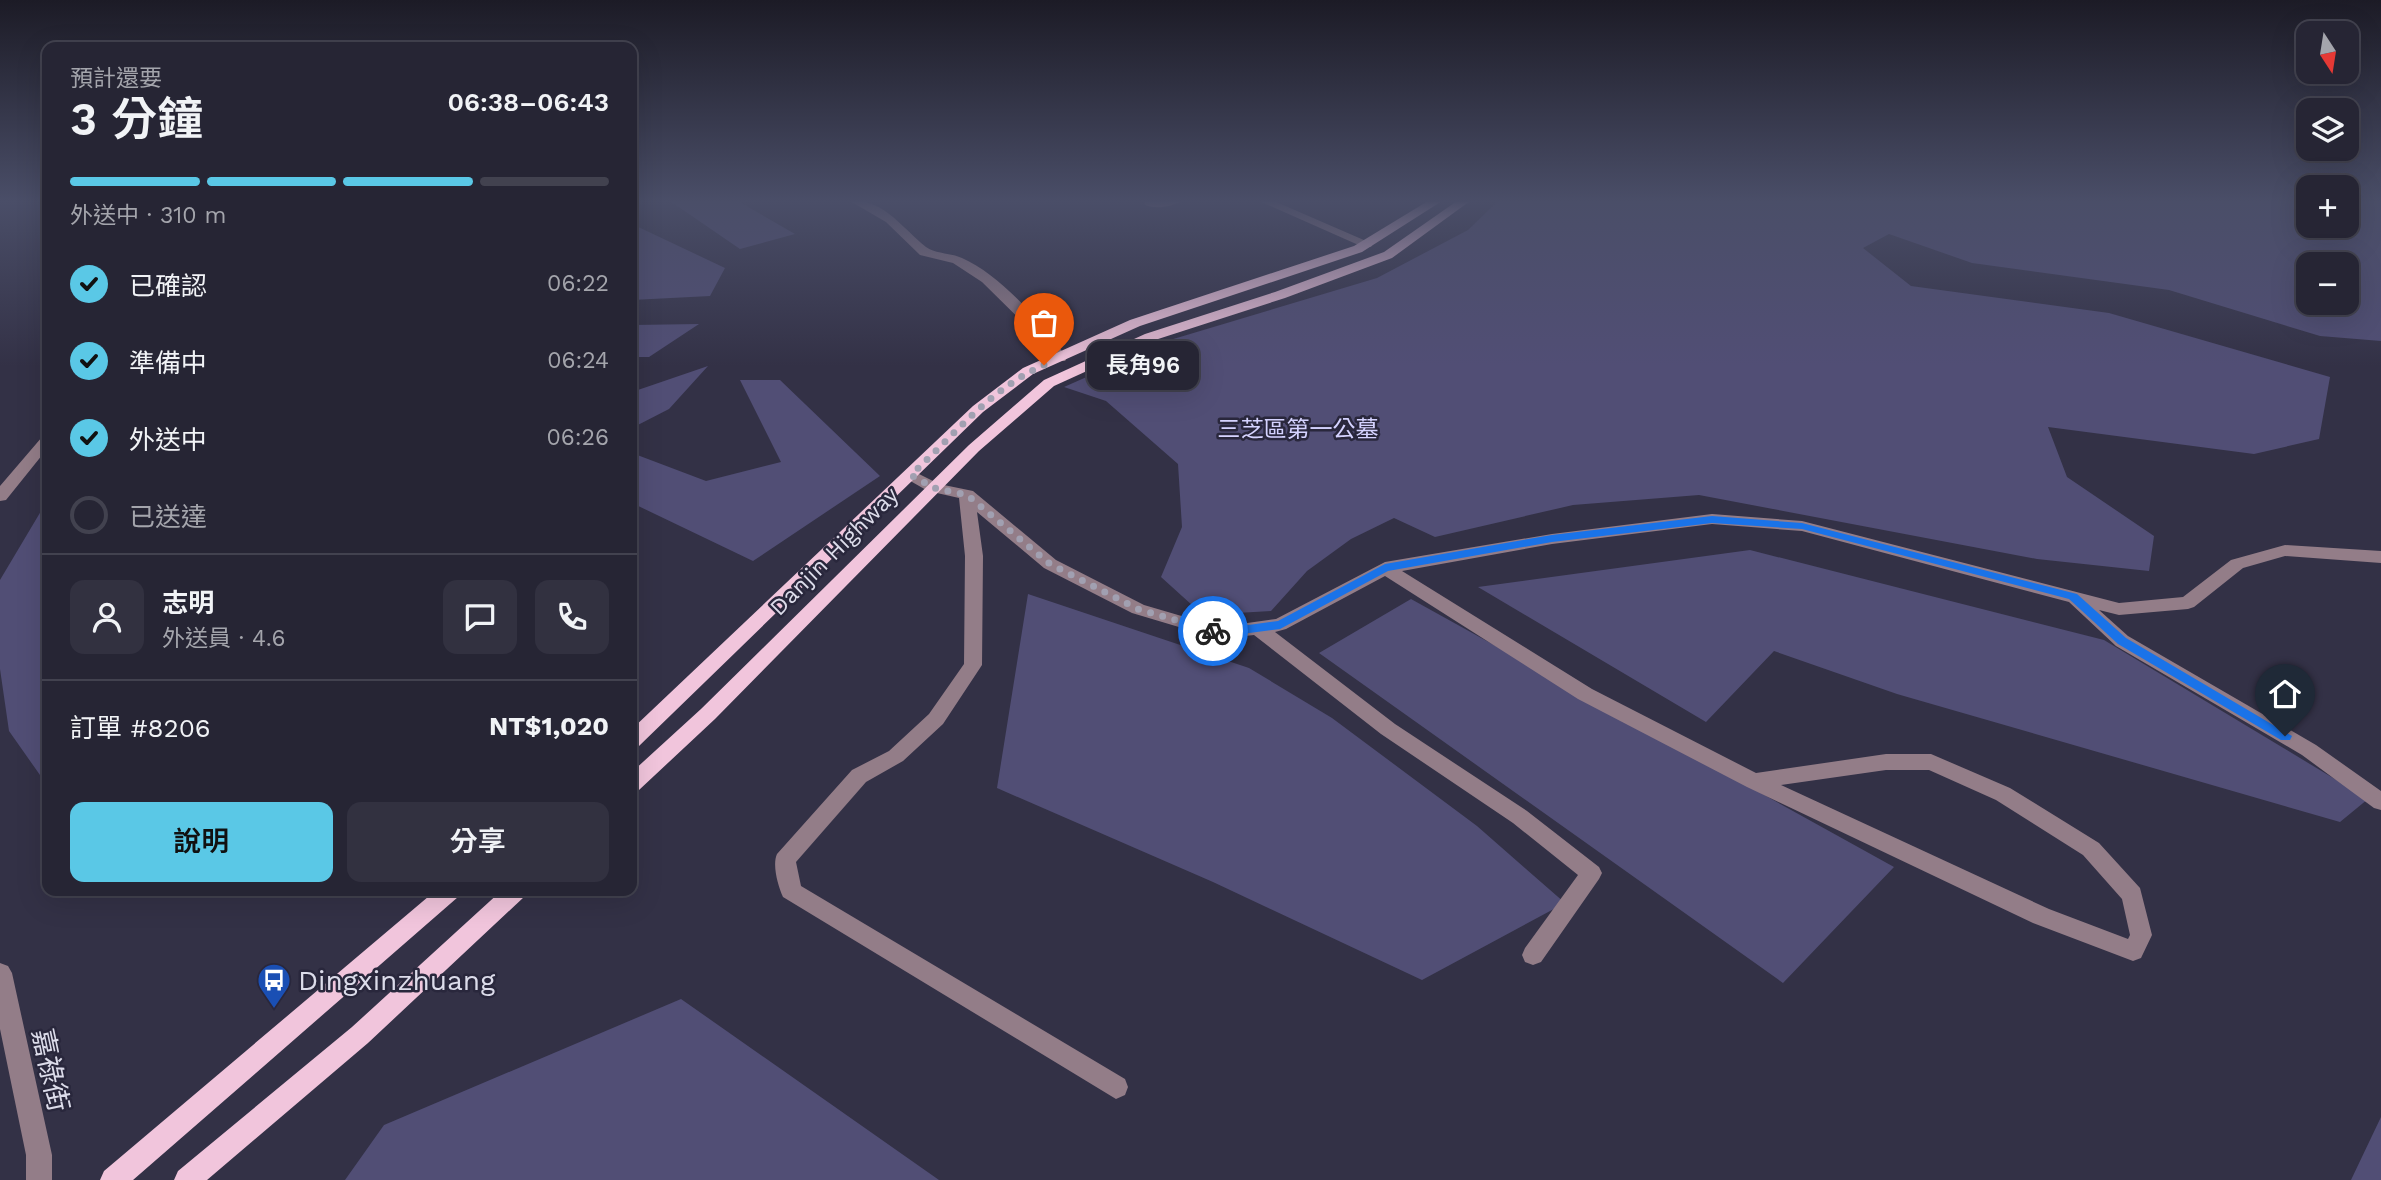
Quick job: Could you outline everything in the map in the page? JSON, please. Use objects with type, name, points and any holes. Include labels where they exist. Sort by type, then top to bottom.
[{"type":"main road","name":"Danjin Highway","points":[[637,736],[978,409],[1005,387],[1028,372],[1135,323],[1337,256]]},
{"type":"main road","name":"Danjin Highway","points":[[637,779],[708,714],[934,488],[1049,383],[1150,337],[1385,256]]},
{"type":"main road","points":[[1298,269],[1316,281]]},
{"type":"main road","points":[[113,1180],[444,896]]},
{"type":"main road","points":[[187,1180],[360,1035],[511,896]]},
{"type":"street","points":[[941,256],[957,260],[987,279],[1045,337],[1060,358]]},
{"type":"street","points":[[0,496],[42,446]]},
{"type":"street","points":[[911,475],[934,488],[967,495],[1050,564],[1138,609],[1219,633],[1280,625],[1385,568],[1552,539],[1712,519],[1802,526],[2119,609],[2188,603],[2237,564],[2286,550],[2381,557]]},
{"type":"street","points":[[967,495],[974,556],[973,665],[936,719],[896,756],[859,776],[785,860],[791,891],[1116,1087]]},
{"type":"street","points":[[1385,568],[1585,694],[1754,781],[2041,916],[2133,951],[2141,935],[2132,895],[2091,849],[2003,794],[1931,762],[1886,762],[1754,781]]},
{"type":"street","points":[[2073,597],[2122,641],[2309,750],[2381,802]]},
{"type":"street","points":[[1259,629],[1388,729],[1520,817],[1591,873],[1533,955]]},
{"type":"street","name":"嘉祿街","points":[[0,973],[39,1155],[39,1180]]},
{"type":"green space","points":[[637,256],[700,256],[725,268],[710,296],[637,300]]},
{"type":"green space","name":"三芝區第一公墓","points":[[1419,256],[1873,256],[1911,286],[2109,313],[2330,377],[2319,439],[2254,454],[2048,427],[2067,477],[2154,536],[2149,571],[2037,559],[1699,495],[1573,505],[1435,537],[1394,518],[1351,539],[1307,571],[1271,611],[1203,615],[1161,577],[1182,527],[1178,464],[1106,401],[1064,387],[1170,340],[1377,278]]},
{"type":"green space","points":[[1952,256],[2296,256],[2296,315],[2359,315],[2359,256],[2381,256],[2381,341],[2320,336],[2169,290],[1972,263]]},
{"type":"green space","points":[[699,324],[649,357],[637,357],[637,325]]},
{"type":"green space","points":[[708,366],[669,409],[637,425],[637,390]]},
{"type":"green space","points":[[740,380],[780,380],[880,476],[753,561],[637,505],[637,455],[706,481],[781,462]]},
{"type":"green space","points":[[42,509],[42,778],[9,731],[0,669],[0,580]]},
{"type":"green space","points":[[1750,550],[2104,640],[2368,799],[2340,822],[1897,694],[1774,651],[1706,722],[1478,587]]},
{"type":"green space","points":[[1028,594],[1249,668],[1332,718],[1477,826],[1565,903],[1422,980],[1213,882],[997,788]]},
{"type":"green space","points":[[1411,599],[1894,867],[1783,983],[1319,653]]},
{"type":"green space","points":[[681,999],[939,1180],[345,1180],[384,1125]]},
{"type":"green space","points":[[2381,1117],[2381,1180],[2351,1180]]},
{"type":"way so far","points":[[1044,365],[1005,387],[978,409],[911,475],[934,488],[967,495],[1050,564],[1138,609],[1213,631]]},
{"type":"place","name":"長角96","points":[[1044,365]]},
{"type":"place","name":"Dingxinzhuang","points":[[274,1010]]},
{"type":"route","points":[[1213,631],[1219,633],[1280,625],[1385,568],[1552,539],[1712,519],[1802,526],[2073,597],[2122,641],[2285,736]]}]
